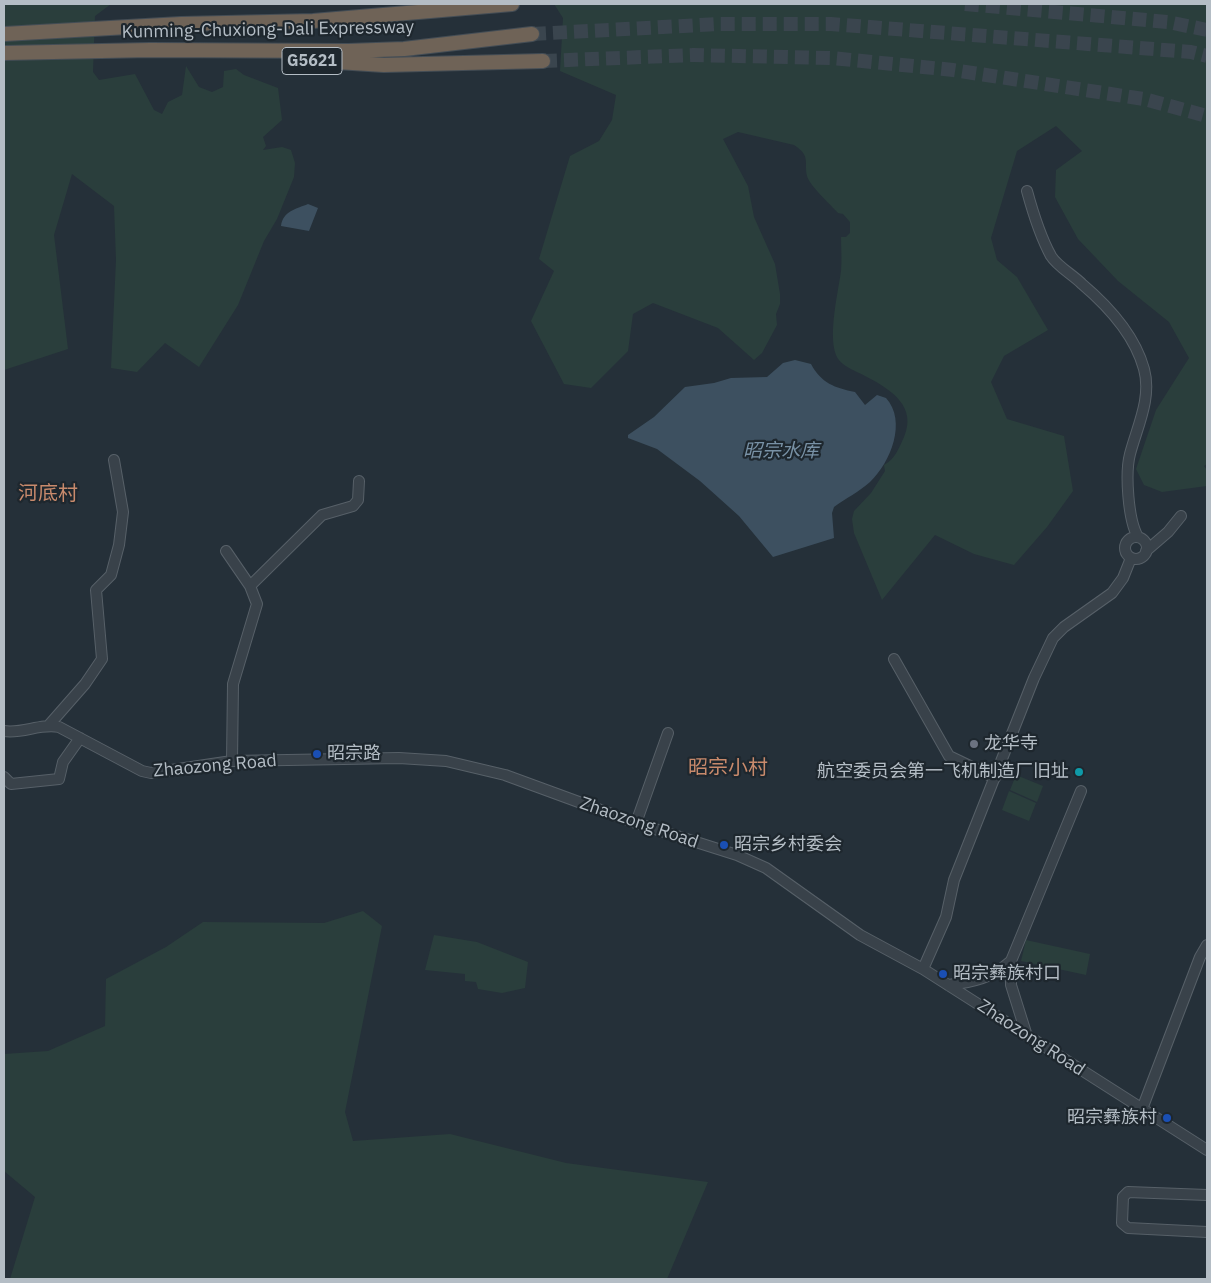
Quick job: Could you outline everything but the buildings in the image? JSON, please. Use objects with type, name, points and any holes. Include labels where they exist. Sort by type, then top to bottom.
[{"type":"highway","name":"Kunming-Chuxiong-Dali Expressway","points":[[4,34],[97,28],[322,20],[512,4]]},
{"type":"highway","name":"Kunming-Chuxiong-Dali Expressway","points":[[4,53],[150,50],[330,51],[408,48],[532,34]]},
{"type":"highway","name":"G5621","points":[[82,52],[197,54],[384,65],[543,62]]},
{"type":"street","points":[[1027,191],[1034,216],[1052,257],[1089,290],[1128,332],[1144,370],[1146,405],[1129,457],[1129,506],[1136,538],[1146,544],[1146,551]]},
{"type":"street","points":[[4,731],[16,732],[49,725],[85,684],[102,660],[96,590],[111,576],[120,545],[124,512],[114,460]]},
{"type":"street","points":[[250,586],[322,515],[353,506],[358,500],[359,481]]},
{"type":"street","points":[[1160,537],[1152,539],[1136,538],[1124,550],[1131,558],[1138,559],[1160,537],[1168,532],[1181,516]]},
{"type":"street","points":[[226,551],[250,586],[257,604],[232,684],[232,761]]},
{"type":"street","points":[[922,969],[946,917],[954,880],[1034,678],[1053,638],[1064,627],[1112,593],[1124,578],[1131,558]]},
{"type":"street","points":[[894,659],[949,756],[995,778]]},
{"type":"street","name":"Zhaozong Road","points":[[49,725],[80,738],[142,771],[151,773],[232,761],[399,758],[446,761],[505,775],[636,823],[737,855],[766,868],[860,936],[948,985],[1207,1150]]},
{"type":"street","points":[[636,823],[668,733]]},
{"type":"street","points":[[4,776],[11,784],[59,778],[63,762],[80,738]]},
{"type":"street","points":[[1027,1036],[1011,985],[1011,961],[1081,791]]},
{"type":"street","points":[[1142,1109],[1200,957],[1207,945]]},
{"type":"street","points":[[948,985],[980,980],[1001,969],[1011,961]]},
{"type":"street","points":[[1207,1195],[1128,1192],[1123,1197],[1122,1220],[1123,1226],[1128,1228],[1207,1232]]},
{"type":"green space","points":[[4,4],[111,4],[95,16],[93,72],[99,80],[135,74],[154,110],[162,114],[168,102],[182,95],[186,66],[199,87],[212,92],[223,87],[224,71],[236,69],[244,75],[278,88],[282,120],[263,137],[266,146],[263,150],[282,147],[291,150],[295,163],[294,177],[277,219],[264,241],[238,305],[199,367],[165,343],[137,372],[111,368],[116,260],[114,206],[72,174],[54,235],[68,349],[4,370]]},
{"type":"green space","points":[[554,4],[1207,4],[1207,464],[1204,466],[1207,470],[1207,486],[1162,492],[1144,485],[1136,469],[1156,410],[1189,358],[1169,322],[1118,281],[1078,239],[1055,197],[1056,170],[1082,151],[1056,126],[1017,151],[991,238],[997,260],[1017,277],[1048,330],[1004,356],[991,382],[1007,419],[1064,436],[1073,491],[1047,527],[1014,565],[974,554],[935,535],[882,600],[854,533],[852,519],[854,511],[871,493],[885,471],[884,465],[891,460],[898,449],[904,437],[907,417],[905,408],[893,394],[876,382],[845,366],[836,355],[833,325],[841,271],[841,237],[846,237],[850,233],[850,222],[843,214],[838,213],[809,180],[805,156],[794,145],[738,132],[723,139],[748,186],[754,217],[775,264],[780,294],[780,304],[776,314],[777,325],[762,353],[754,360],[718,328],[653,303],[633,314],[628,351],[591,388],[564,384],[531,321],[554,271],[539,259],[570,156],[599,141],[612,120],[616,95],[560,71],[563,18]]},
{"type":"green space","points":[[1016,775],[1043,786],[1037,802],[1010,790]]},
{"type":"green space","points":[[1009,791],[1036,803],[1029,821],[1002,810]]},
{"type":"green space","points":[[363,911],[382,926],[345,1112],[353,1141],[450,1134],[566,1163],[708,1182],[667,1279],[10,1279],[35,1197],[4,1171],[4,1054],[48,1051],[105,1026],[106,979],[166,947],[203,922],[324,923]]},
{"type":"green space","points":[[434,935],[477,942],[528,962],[525,988],[502,993],[478,989],[476,982],[465,981],[465,974],[425,970]]},
{"type":"green space","points":[[1026,940],[1090,954],[1086,975],[1021,961]]},
{"type":"water","points":[[308,204],[318,208],[309,231],[281,226],[287,214]]},
{"type":"water","name":"昭宗水库","points":[[795,360],[811,364],[819,376],[829,384],[855,392],[865,405],[877,395],[886,398],[892,407],[896,429],[890,453],[878,474],[866,486],[834,507],[832,513],[834,538],[773,557],[739,516],[700,481],[657,449],[628,438],[628,435],[654,417],[685,387],[714,383],[731,378],[767,377],[783,363]]},
{"type":"tunnel","points":[[965,4],[1168,22],[1207,30]]},
{"type":"tunnel","points":[[532,34],[719,24],[831,24],[1191,52],[1207,56]]},
{"type":"tunnel","points":[[543,61],[693,55],[832,58],[953,70],[1144,99],[1207,116]]},
{"type":"place","name":"龙华寺","points":[[974,744]]},
{"type":"place","name":"昭宗路","points":[[317,754]]},
{"type":"place","name":"航空委员会第一飞机制造厂旧址","points":[[1079,772]]},
{"type":"place","name":"昭宗乡村委会","points":[[724,845]]},
{"type":"place","name":"昭宗彝族村口","points":[[943,974]]},
{"type":"place","name":"昭宗彝族村","points":[[1167,1118]]},
{"type":"district","name":"河底村","points":[[48,494]]},
{"type":"district","name":"昭宗小村","points":[[728,768]]}]
